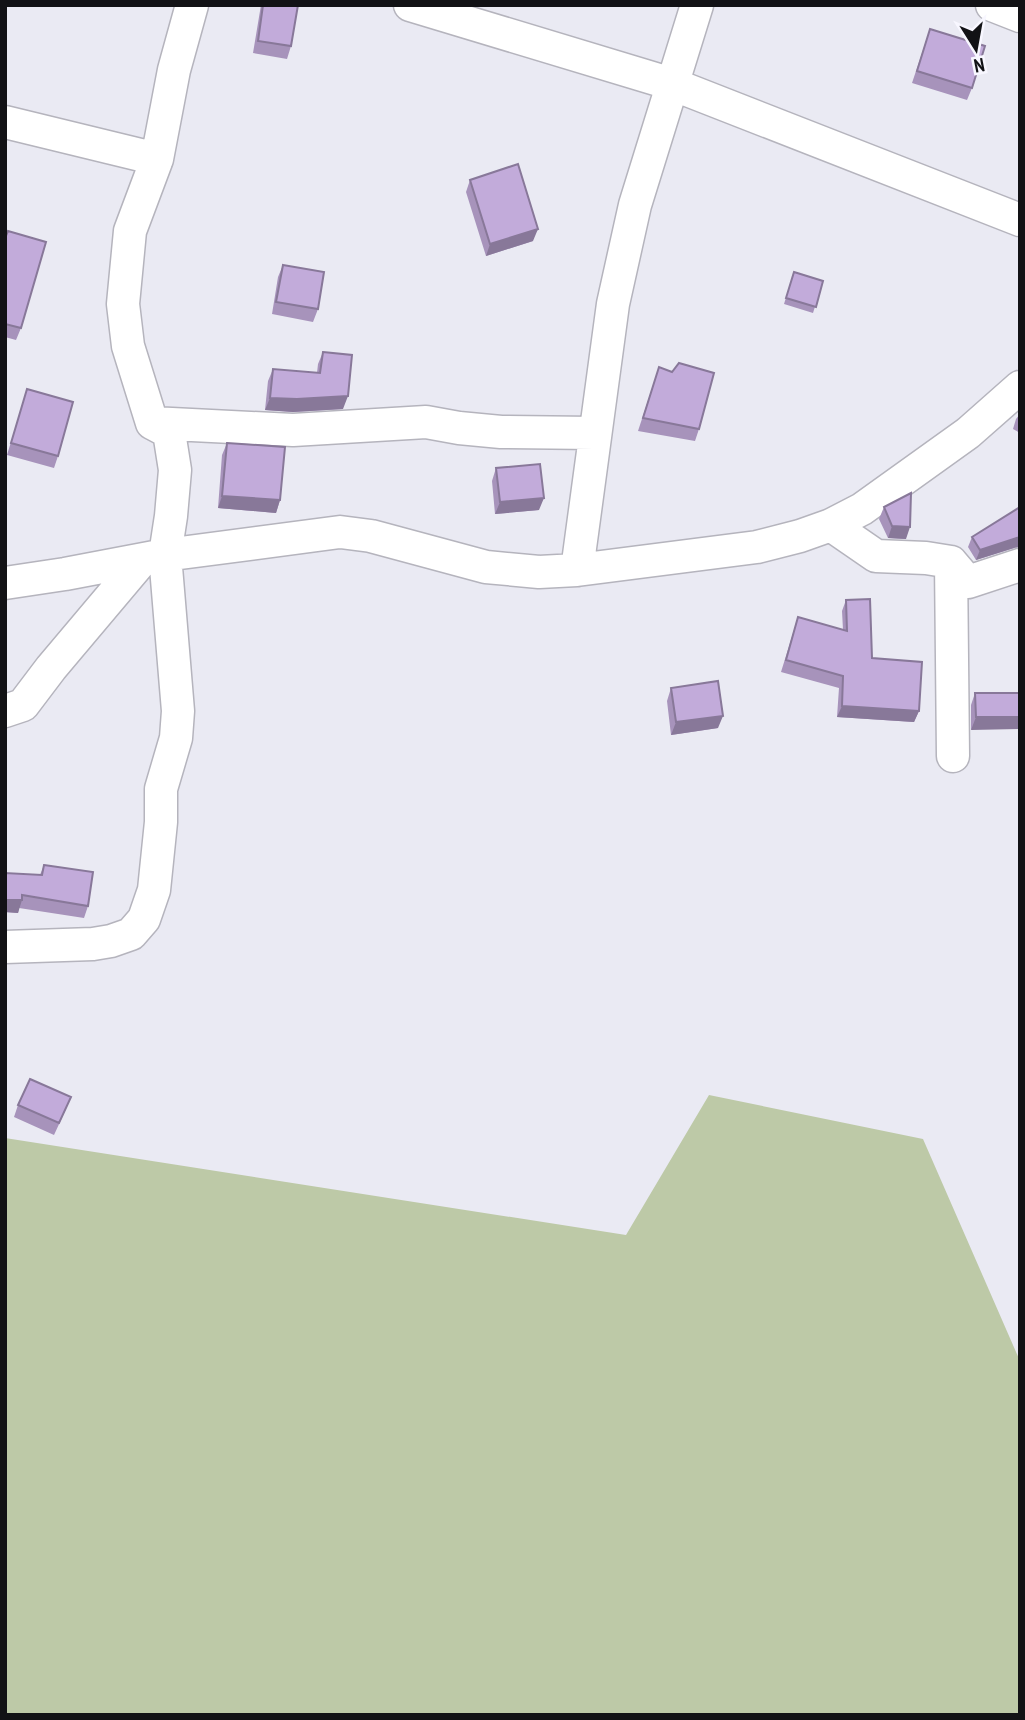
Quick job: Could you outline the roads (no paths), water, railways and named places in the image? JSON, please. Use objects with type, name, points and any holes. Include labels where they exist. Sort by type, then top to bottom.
[{"type":"street","points":[[5,711],[23,705],[51,667],[154,557],[171,516],[175,470],[169,432],[152,422],[128,345],[123,304],[130,231],[157,159],[174,71],[192,5]]},
{"type":"street","points":[[410,5],[672,84],[1020,220]]},
{"type":"street","points":[[577,570],[613,304],[635,205],[698,5]]},
{"type":"street","points":[[992,5],[1020,16]]},
{"type":"street","points":[[5,122],[157,159]]},
{"type":"street","points":[[5,583],[154,557],[340,533],[372,536],[486,567],[539,572],[577,570],[757,547],[831,525],[862,509],[968,433],[1020,387]]},
{"type":"street","points":[[152,422],[293,430],[426,422],[501,432],[594,433]]},
{"type":"street","points":[[831,525],[876,556],[951,562],[968,582],[1020,565]]},
{"type":"street","points":[[5,947],[111,941],[131,934],[144,919],[154,890],[161,822],[161,789],[176,738],[178,711],[154,557]]},
{"type":"street","points":[[951,562],[953,756]]}]
